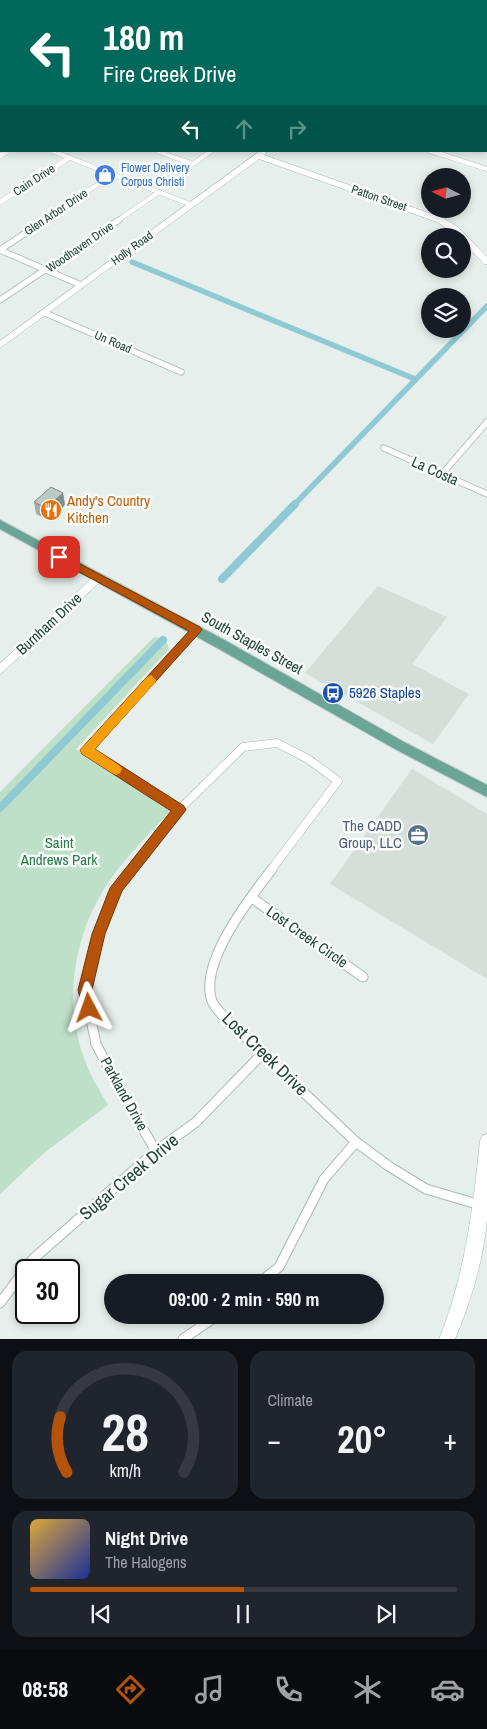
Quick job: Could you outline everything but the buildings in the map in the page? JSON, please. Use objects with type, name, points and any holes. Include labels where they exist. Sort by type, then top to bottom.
[{"type":"main road","name":"Holly Road","points":[[0,345],[262,154]]},
{"type":"main road","name":"Patton Street","points":[[262,154],[440,220],[455,229],[487,262]]},
{"type":"main road","name":"South Staples Street","points":[[0,524],[98,578],[143,600],[487,791]]},
{"type":"main road","points":[[448,1339],[459,1314],[470,1275],[484,1206],[487,1141]]},
{"type":"street","points":[[54,152],[192,204]]},
{"type":"street","points":[[160,152],[193,164],[211,152]]},
{"type":"street","points":[[434,152],[487,169]]},
{"type":"street","name":"Cain Drive","points":[[0,202],[69,158]]},
{"type":"street","name":"Glen Arbor Drive","points":[[0,250],[112,174]]},
{"type":"street","name":"Woodhaven Drive","points":[[0,300],[159,192]]},
{"type":"street","points":[[0,250],[48,269],[81,285]]},
{"type":"street","name":"Un Road","points":[[45,313],[181,372]]},
{"type":"street","points":[[442,474],[487,422]]},
{"type":"street","name":"La Costa","points":[[384,448],[487,494]]},
{"type":"street","name":"Burnham Drive","points":[[0,669],[98,578]]},
{"type":"street","points":[[179,810],[86,750],[196,630]]},
{"type":"street","name":"Parkland Drive","points":[[156,1152],[96,1044],[85,990],[98,934],[117,888],[179,810],[243,748],[277,743],[295,751],[338,781]]},
{"type":"street","name":"Lost Creek Drive","points":[[338,781],[236,917],[213,966],[209,980],[211,1000],[224,1017],[356,1142],[426,1189],[484,1206]]},
{"type":"street","name":"Lost Creek Circle","points":[[252,898],[363,976]]},
{"type":"street","name":"Sugar Creek Drive","points":[[0,1303],[33,1258],[156,1152],[196,1122],[262,1054]]},
{"type":"street","points":[[270,1274],[279,1267],[324,1179],[356,1142]]},
{"type":"street","points":[[182,1339],[204,1324]]},
{"type":"shaded area","points":[[378,586],[447,617],[412,664],[469,694],[433,744],[305,673]]},
{"type":"shaded area","points":[[412,769],[487,814],[487,979],[330,884]]},
{"type":"green space","name":"Saint Andrews Park","points":[[157,637],[167,643],[169,649],[76,749],[170,811],[128,857],[106,886],[95,905],[79,948],[73,992],[74,1015],[78,1037],[89,1070],[108,1105],[44,1153],[0,1194],[0,792],[153,638]]},
{"type":"waterway","points":[[132,262],[415,379]]},
{"type":"waterway","points":[[294,505],[487,306]]},
{"type":"waterway","points":[[222,579],[295,504]]},
{"type":"waterway","points":[[0,808],[163,640]]},
{"type":"slow traffic","points":[[116,769],[86,750],[151,680]]},
{"type":"place","name":"Flower Delivery Corpus Christi","points":[[105,175]]},
{"type":"place","name":"Andy's Country Kitchen","points":[[51,510]]},
{"type":"place","name":"5926 Staples","points":[[333,693]]},
{"type":"place","name":"The CADD Group, LLC","points":[[418,835]]},
{"type":"route","points":[[59,557],[143,600],[196,630],[86,750],[179,810],[117,888],[98,934],[85,990],[89,1008]]}]
